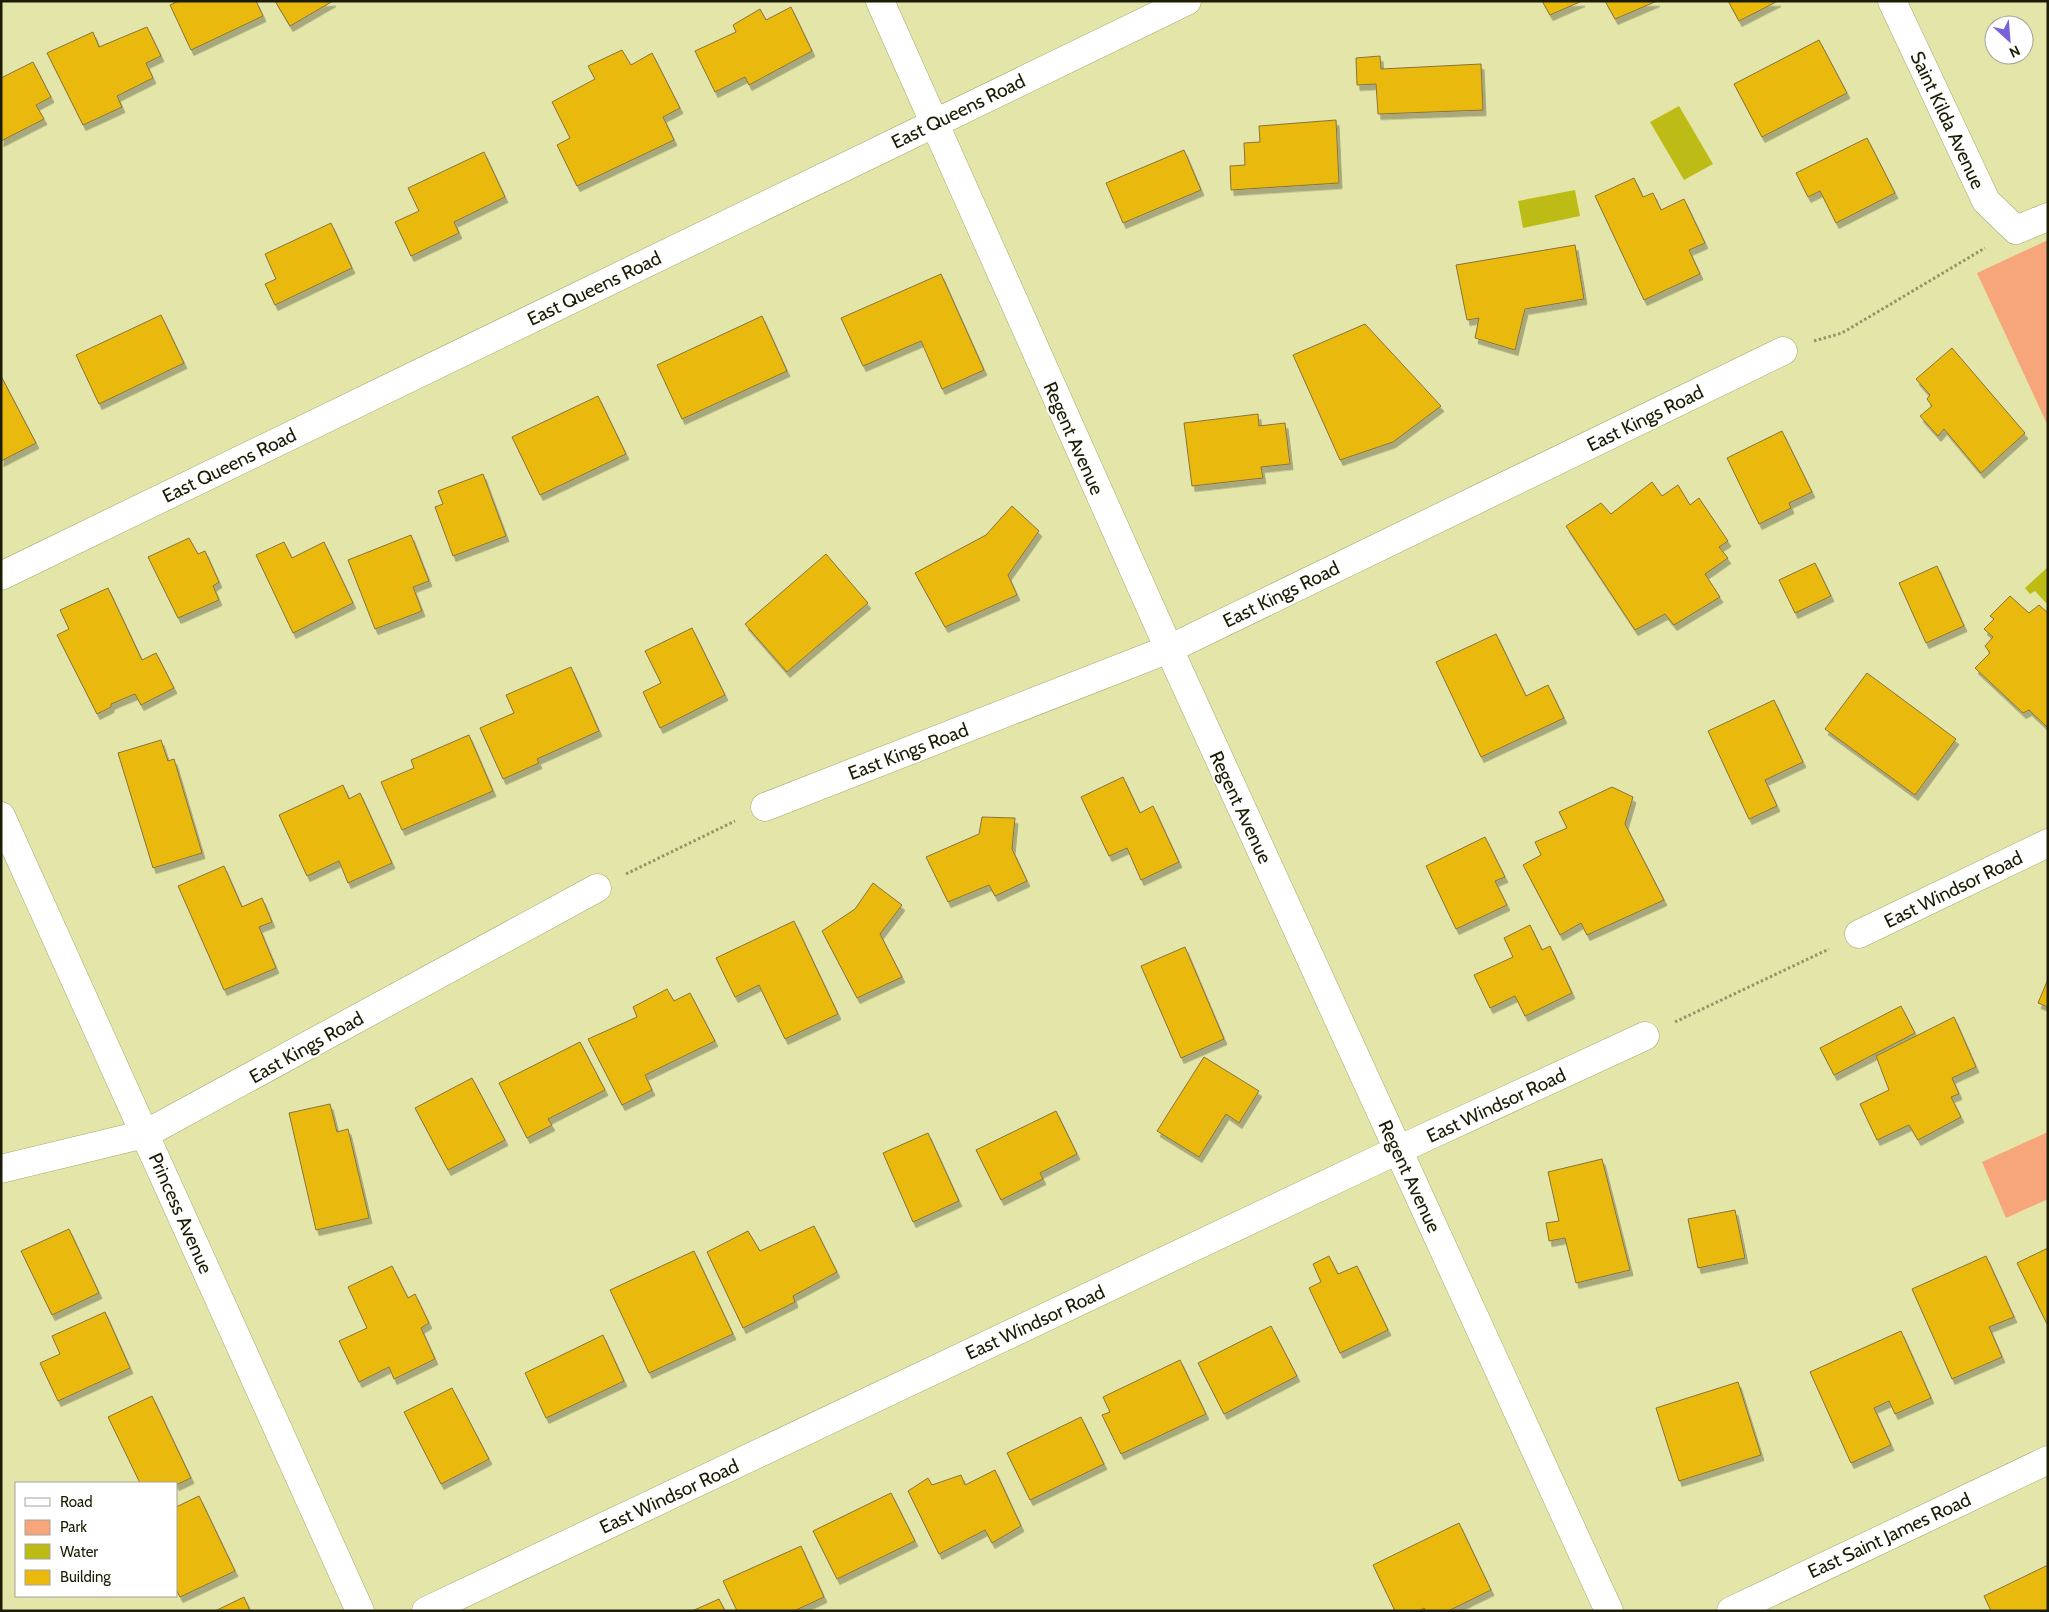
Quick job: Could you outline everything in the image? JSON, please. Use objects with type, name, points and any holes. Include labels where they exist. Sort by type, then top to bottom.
[{"type":"street","name":"Regent Avenue","points":[[880,1],[1169,649],[1609,1611]]},
{"type":"street","name":"East Queens Road","points":[[1,576],[1187,1]]},
{"type":"street","name":"Saint Kilda Avenue","points":[[1892,1],[1986,201],[2016,230]]},
{"type":"street","points":[[2016,230],[2048,217]]},
{"type":"street","name":"East Kings Road","points":[[765,806],[1169,649],[1783,351]]},
{"type":"street","name":"Princess Avenue","points":[[1,816],[360,1611]]},
{"type":"street","name":"East Windsor Road","points":[[1859,934],[2048,843]]},
{"type":"street","name":"East Kings Road","points":[[1,1169],[145,1134],[597,888]]},
{"type":"street","name":"East Windsor Road","points":[[426,1611],[1398,1150],[1645,1036]]},
{"type":"street","name":"East Saint James Road","points":[[1731,1611],[2048,1460]]},
{"type":"path","points":[[1783,351],[1842,333],[2016,230]]},
{"type":"path","points":[[597,888],[765,806]]},
{"type":"path","points":[[1645,1036],[1859,934]]},
{"type":"green space","points":[[2048,240],[2048,426],[1977,273]]},
{"type":"green space","points":[[2048,1132],[2048,1199],[2006,1218],[1982,1162]]},
{"type":"water","points":[[1679,106],[1713,164],[1684,180],[1650,122]]},
{"type":"water","points":[[1575,190],[1580,216],[1523,228],[1518,201]]},
{"type":"water","points":[[2048,567],[2048,602],[2046,603],[2035,591],[2030,594],[2025,588]]},
{"type":"building","points":[[179,1],[256,1],[263,16],[191,50],[170,5]]},
{"type":"building","points":[[275,1],[333,1],[290,26]]},
{"type":"building","points":[[1542,1],[1582,1],[1550,15]]},
{"type":"building","points":[[1605,1],[1657,1],[1615,19]]},
{"type":"building","points":[[1728,1],[1778,1],[1739,21]]},
{"type":"building","points":[[791,7],[812,51],[749,85],[745,77],[715,92],[695,51],[736,32],[733,25],[760,9],[766,20]]},
{"type":"building","points":[[147,27],[161,56],[146,63],[153,78],[117,96],[122,107],[83,125],[47,53],[93,32],[99,47]]},
{"type":"building","points":[[1819,40],[1847,93],[1762,137],[1734,84]]},
{"type":"building","points":[[622,50],[631,65],[652,53],[680,108],[663,117],[674,140],[577,186],[557,145],[570,138],[552,102],[595,79],[588,66]]},
{"type":"building","points":[[1380,56],[1381,69],[1481,64],[1483,110],[1378,114],[1376,84],[1357,85],[1356,58]]},
{"type":"building","points":[[33,62],[51,97],[36,105],[44,119],[1,141],[1,78]]},
{"type":"building","points":[[1336,120],[1339,183],[1231,190],[1230,166],[1245,165],[1244,143],[1260,142],[1259,126]]},
{"type":"building","points":[[1867,138],[1895,193],[1836,223],[1820,191],[1808,197],[1796,173]]},
{"type":"building","points":[[1184,150],[1201,190],[1123,223],[1106,183]]},
{"type":"building","points":[[484,152],[505,197],[454,222],[459,233],[411,256],[395,222],[419,211],[408,188]]},
{"type":"building","points":[[1634,178],[1643,197],[1653,193],[1661,210],[1684,199],[1705,243],[1689,250],[1700,274],[1644,300],[1595,196]]},
{"type":"building","points":[[331,223],[352,268],[275,305],[265,284],[276,279],[265,254]]},
{"type":"building","points":[[1575,245],[1584,299],[1525,309],[1515,350],[1475,338],[1479,318],[1467,320],[1456,265]]},
{"type":"building","points":[[941,274],[984,370],[942,389],[921,341],[863,366],[841,318]]},
{"type":"building","points":[[161,315],[184,363],[99,404],[76,355]]},
{"type":"building","points":[[762,316],[787,371],[682,419],[657,365]]},
{"type":"building","points":[[1365,324],[1441,406],[1393,442],[1340,460],[1293,355]]},
{"type":"building","points":[[1952,348],[2025,433],[1981,473],[1944,429],[1938,436],[1920,416],[1932,406],[1927,399],[1930,395],[1916,379]]},
{"type":"building","points":[[1,376],[36,443],[1,461]]},
{"type":"building","points":[[598,396],[626,454],[540,495],[512,437]]},
{"type":"building","points":[[1258,414],[1259,426],[1285,423],[1290,464],[1261,467],[1263,478],[1192,486],[1184,423]]},
{"type":"building","points":[[1782,431],[1812,492],[1789,503],[1791,508],[1759,524],[1727,458]]},
{"type":"building","points":[[483,474],[506,536],[453,556],[435,507],[443,504],[438,491]]},
{"type":"building","points":[[1652,482],[1662,496],[1678,485],[1690,505],[1699,498],[1728,541],[1719,547],[1728,558],[1705,574],[1720,597],[1674,625],[1665,614],[1635,630],[1566,526],[1601,503],[1611,514]]},
{"type":"building","points":[[1012,506],[1039,531],[1008,575],[1017,595],[945,627],[915,573],[986,535]]},
{"type":"building","points":[[411,535],[429,581],[413,587],[422,611],[375,629],[348,560]]},
{"type":"building","points":[[189,538],[198,554],[205,551],[219,582],[213,586],[219,600],[178,618],[148,557]]},
{"type":"building","points":[[284,542],[292,558],[324,542],[353,603],[293,633],[256,555]]},
{"type":"building","points":[[826,554],[868,603],[787,672],[745,624]]},
{"type":"building","points":[[1815,563],[1831,596],[1795,613],[1779,580]]},
{"type":"building","points":[[1937,566],[1964,626],[1926,643],[1899,583]]},
{"type":"building","points":[[108,588],[142,660],[156,653],[174,688],[141,705],[135,694],[111,704],[111,707],[97,714],[57,635],[69,629],[60,610]]},
{"type":"building","points":[[2010,596],[2029,613],[2039,605],[2048,613],[2048,728],[2029,710],[2023,713],[1975,668],[1990,653],[1985,646],[1993,637],[1984,629],[1994,619],[1990,616]]},
{"type":"building","points":[[692,628],[725,695],[660,728],[643,692],[661,683],[645,651]]},
{"type":"building","points":[[1496,634],[1526,696],[1548,685],[1564,718],[1481,757],[1436,662]]},
{"type":"building","points":[[571,667],[599,731],[537,759],[539,763],[503,779],[480,728],[514,713],[506,695]]},
{"type":"building","points":[[1867,673],[1956,739],[1915,795],[1825,729]]},
{"type":"building","points":[[1774,700],[1803,762],[1765,780],[1777,806],[1749,819],[1708,731]]},
{"type":"building","points":[[469,735],[493,791],[402,830],[381,782],[414,768],[411,760]]},
{"type":"building","points":[[161,740],[168,761],[174,759],[202,853],[153,868],[118,753]]},
{"type":"building","points":[[1123,777],[1140,813],[1153,806],[1179,862],[1141,880],[1127,848],[1109,856],[1081,797]]},
{"type":"building","points":[[343,785],[349,799],[360,793],[392,863],[348,883],[339,861],[307,876],[279,815]]},
{"type":"building","points":[[1612,787],[1633,797],[1625,824],[1664,900],[1587,935],[1581,923],[1560,935],[1523,865],[1541,855],[1535,842],[1567,828],[1559,812]]},
{"type":"building","points":[[982,817],[1015,818],[1012,849],[1027,881],[995,896],[989,885],[948,902],[926,857],[979,834]]},
{"type":"building","points":[[1485,837],[1505,877],[1495,881],[1507,905],[1456,929],[1426,866]]},
{"type":"building","points":[[224,866],[242,907],[262,898],[272,922],[259,927],[276,968],[224,990],[178,886]]},
{"type":"building","points":[[873,883],[902,905],[880,934],[902,977],[857,998],[822,931],[855,909]]},
{"type":"building","points":[[794,921],[838,1014],[785,1039],[759,985],[735,997],[716,958]]},
{"type":"building","points":[[1530,925],[1542,950],[1550,946],[1572,993],[1525,1016],[1515,996],[1490,1008],[1474,975],[1513,957],[1504,938]]},
{"type":"building","points":[[1185,947],[1224,1039],[1181,1058],[1141,966]]},
{"type":"building","points":[[2048,979],[2048,1007],[2038,1003]]},
{"type":"building","points":[[667,989],[674,1001],[690,993],[715,1041],[645,1075],[652,1090],[622,1105],[588,1039],[637,1017],[633,1007]]},
{"type":"building","points":[[1901,1006],[1915,1033],[1834,1075],[1820,1048]]},
{"type":"building","points":[[1954,1017],[1976,1067],[1952,1078],[1959,1094],[1951,1097],[1961,1117],[1918,1140],[1909,1125],[1877,1140],[1860,1104],[1889,1090],[1876,1056]]},
{"type":"building","points":[[580,1042],[605,1090],[548,1119],[552,1125],[527,1138],[499,1083]]},
{"type":"building","points":[[1204,1057],[1259,1091],[1239,1123],[1226,1114],[1199,1157],[1157,1131]]},
{"type":"building","points":[[472,1078],[505,1140],[448,1170],[415,1108]]},
{"type":"building","points":[[330,1104],[337,1132],[348,1129],[369,1218],[316,1230],[289,1113]]},
{"type":"building","points":[[1056,1111],[1077,1154],[1040,1173],[1043,1179],[1001,1200],[976,1150]]},
{"type":"building","points":[[928,1133],[959,1201],[913,1222],[883,1153]]},
{"type":"building","points":[[1602,1159],[1630,1270],[1576,1283],[1565,1238],[1549,1241],[1546,1223],[1559,1221],[1548,1172]]},
{"type":"building","points":[[1735,1210],[1745,1258],[1698,1268],[1688,1219]]},
{"type":"building","points":[[814,1226],[837,1272],[793,1296],[795,1302],[743,1328],[707,1252],[748,1231],[760,1251]]},
{"type":"building","points":[[69,1229],[99,1293],[52,1315],[21,1251]]},
{"type":"building","points":[[2048,1248],[2048,1323],[2047,1324],[2017,1263]]},
{"type":"building","points":[[694,1251],[733,1334],[649,1373],[610,1290]]},
{"type":"building","points":[[1329,1256],[1338,1274],[1357,1266],[1388,1330],[1340,1353],[1309,1288],[1321,1282],[1313,1264]]},
{"type":"building","points":[[1986,1256],[2014,1317],[1989,1327],[2002,1357],[1952,1379],[1912,1289]]},
{"type":"building","points":[[392,1266],[408,1298],[415,1294],[429,1323],[421,1328],[435,1359],[394,1379],[389,1367],[359,1382],[339,1341],[367,1328],[348,1287]]},
{"type":"building","points":[[105,1312],[130,1368],[58,1401],[40,1363],[60,1354],[52,1336]]},
{"type":"building","points":[[1271,1326],[1297,1376],[1224,1414],[1198,1363]]},
{"type":"building","points":[[1901,1331],[1931,1398],[1895,1414],[1889,1401],[1874,1408],[1891,1445],[1851,1463],[1810,1372]]},
{"type":"building","points":[[603,1335],[624,1381],[546,1418],[525,1373]]},
{"type":"building","points":[[1180,1360],[1206,1414],[1121,1454],[1102,1415],[1110,1412],[1103,1397]]},
{"type":"building","points":[[1738,1382],[1761,1455],[1679,1481],[1656,1408]]},
{"type":"building","points":[[452,1388],[489,1459],[441,1484],[404,1412]]},
{"type":"building","points":[[152,1396],[191,1478],[178,1484],[178,1482],[140,1482],[108,1417]]},
{"type":"building","points":[[1081,1417],[1104,1464],[1030,1500],[1007,1453]]},
{"type":"building","points":[[995,1470],[1021,1526],[992,1543],[985,1530],[939,1554],[908,1491],[928,1478],[932,1485],[961,1475],[965,1485]]},
{"type":"building","points":[[891,1493],[915,1541],[837,1579],[813,1531]]},
{"type":"building","points":[[199,1496],[235,1571],[180,1597],[178,1593],[178,1506]]},
{"type":"building","points":[[1459,1523],[1491,1590],[1448,1611],[1425,1611],[1424,1608],[1419,1611],[1395,1611],[1373,1565]]},
{"type":"building","points":[[801,1546],[824,1597],[794,1611],[737,1611],[723,1581]]},
{"type":"building","points":[[2048,1565],[2048,1611],[1991,1611],[1984,1596]]},
{"type":"building","points":[[244,1597],[250,1611],[215,1611]]},
{"type":"building","points":[[719,1599],[725,1611],[692,1611]]}]
